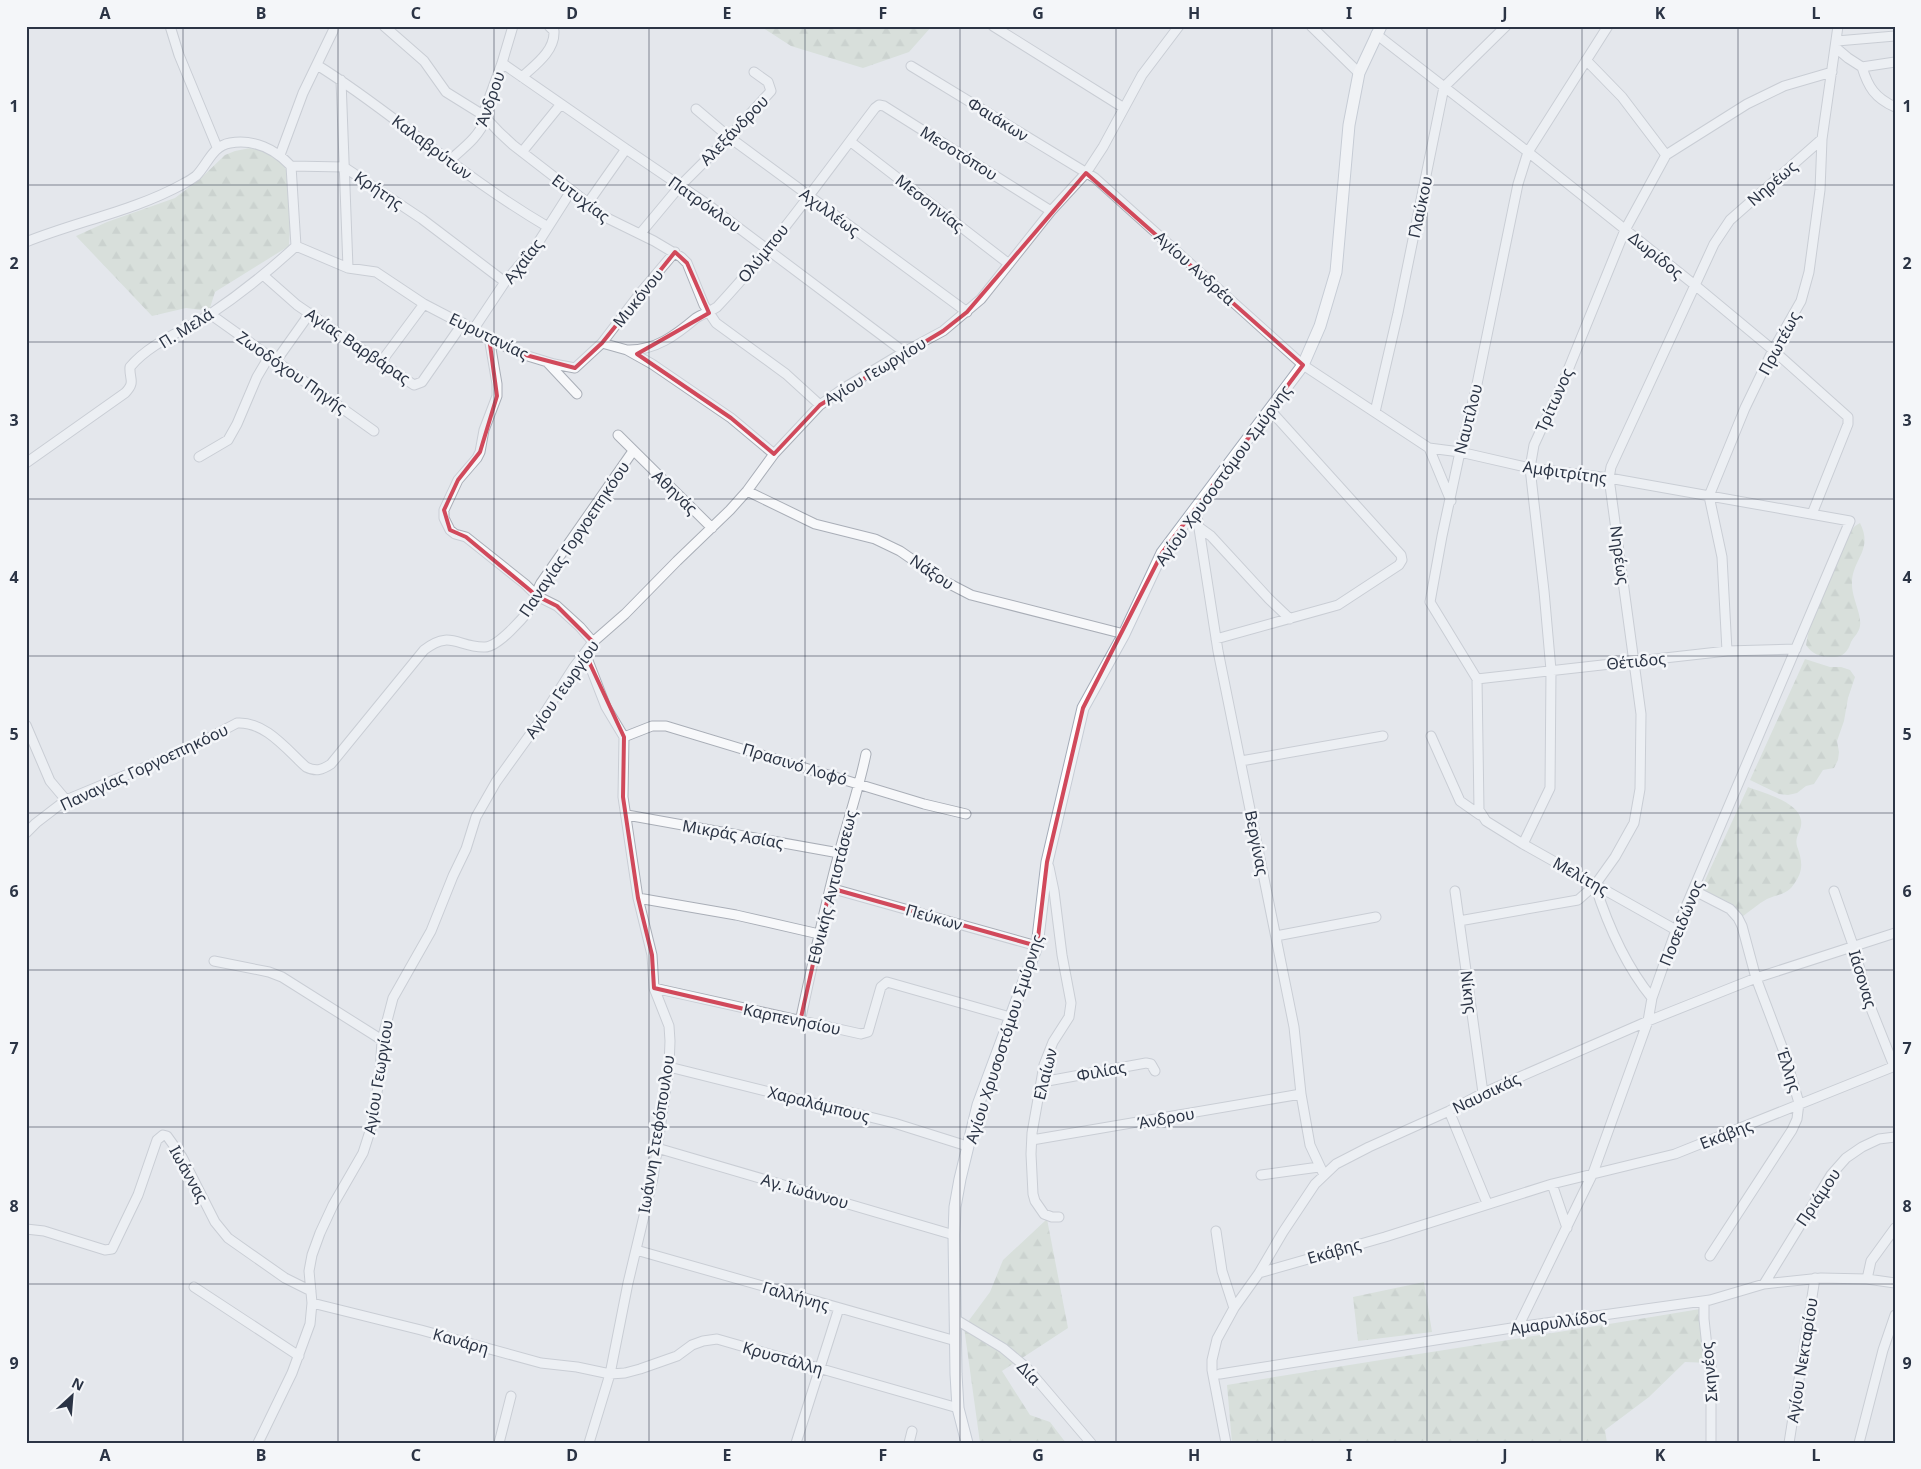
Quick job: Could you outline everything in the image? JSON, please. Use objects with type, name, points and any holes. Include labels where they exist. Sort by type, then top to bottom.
[{"type":"main road","name":"Αγίου Χρυσοστόμου Σμύρνης","points":[[968,1443],[958,1408],[955,1319],[955,1207],[978,1105],[1038,946],[1047,862],[1083,708],[1124,634],[1162,553],[1303,365],[1320,326],[1336,272],[1349,125],[1359,73],[1379,30]]},
{"type":"street","points":[[170,26],[179,55],[217,147]]},
{"type":"street","points":[[280,155],[293,117],[334,26]]},
{"type":"street","name":"Ευτυχίας","points":[[384,26],[424,61],[446,92],[483,115],[522,152],[608,220],[675,252],[687,263],[709,313],[716,322],[786,374],[820,405]]},
{"type":"street","name":"Άνδρου","points":[[448,161],[480,130],[485,120],[483,115],[513,26]]},
{"type":"street","points":[[522,77],[549,49],[554,38],[554,32],[549,26]]},
{"type":"street","points":[[993,26],[1124,108]]},
{"type":"street","name":"Αγίου Γεωργίου","points":[[258,1443],[299,1356],[310,1324],[312,1303],[309,1271],[320,1233],[333,1205],[363,1153],[372,1125],[380,1073],[382,1040],[393,998],[431,931],[453,876],[466,850],[476,817],[486,798],[593,642],[712,528],[747,491],[774,454],[820,405],[844,388],[943,331],[967,312],[994,285],[1051,211],[1086,173],[1142,74],[1179,26]]},
{"type":"street","points":[[1311,26],[1359,73]]},
{"type":"street","points":[[1444,87],[1506,26]]},
{"type":"street","name":"Ναυτίλου","points":[[1477,679],[1430,602],[1442,536],[1476,389],[1518,184],[1528,152],[1608,26]]},
{"type":"street","name":"Πρωτέως","points":[[1709,496],[1745,408],[1773,350],[1801,301],[1809,272],[1820,190],[1822,139],[1838,26]]},
{"type":"street","name":"Δωρίδος","points":[[1379,30],[1444,87],[1696,286],[1773,350],[1848,419],[1812,514]]},
{"type":"street","points":[[1836,44],[1895,36]]},
{"type":"street","points":[[1836,44],[1848,58],[1862,66],[1895,62]]},
{"type":"street","points":[[1586,60],[1622,97],[1666,155]]},
{"type":"street","name":"Πατρόκλου","points":[[502,63],[707,204],[904,352]]},
{"type":"street","name":"Καλαβρύτων","points":[[317,65],[392,116],[448,161],[499,197],[548,227]]},
{"type":"street","name":"Φαιάκων","points":[[911,66],[1086,173]]},
{"type":"street","points":[[1862,66],[1870,90],[1886,103],[1895,107]]},
{"type":"street","name":"Αλεξάνδρου","points":[[640,234],[680,186],[729,138],[771,91],[768,82],[754,72]]},
{"type":"street","name":"Τρίτωνος","points":[[1523,844],[1550,790],[1551,670],[1530,468],[1534,445],[1566,375],[1625,230],[1666,155],[1708,127],[1755,100],[1784,86],[1832,72]]},
{"type":"street","points":[[341,80],[348,268]]},
{"type":"street","name":"Γλαύκου","points":[[1375,412],[1402,293],[1444,87]]},
{"type":"street","points":[[522,152],[561,104]]},
{"type":"street","name":"Μεσοτόπου","points":[[869,115],[876,106],[884,106],[1051,211]]},
{"type":"street","name":"Αχιλλέως","points":[[696,108],[729,138],[967,312]]},
{"type":"street","name":"Ολύμπου","points":[[627,350],[646,350],[660,344],[702,314],[709,313],[742,280],[768,248],[851,142],[869,115]]},
{"type":"street","name":"Νηρέως","points":[[1459,921],[1577,900],[1596,885],[1615,857],[1636,818],[1640,789],[1641,714],[1609,478],[1611,467],[1714,244],[1730,220],[1822,139]]},
{"type":"street","points":[[26,242],[150,199],[195,176],[217,147],[230,143],[252,142],[265,146],[280,155],[291,166],[296,246]]},
{"type":"street","name":"Μεσσηνίας","points":[[851,142],[1010,264]]},
{"type":"street","points":[[588,203],[626,150]]},
{"type":"street","name":"Κρήτης","points":[[291,166],[344,167],[422,219],[505,282]]},
{"type":"street","name":"Αγίου Ανδρέα","points":[[1086,173],[1095,178],[1303,365]]},
{"type":"street","name":"Αχαΐας","points":[[473,330],[505,282],[532,251],[571,191]]},
{"type":"street","name":"Ευρυτανίας","points":[[296,246],[348,268],[376,272],[424,304],[518,353],[575,368],[602,343]]},
{"type":"street","name":"Π. Μελά","points":[[26,463],[125,393],[132,383],[130,368],[144,353],[210,314],[263,275],[296,246]]},
{"type":"street","name":"Μυκόνου","points":[[602,343],[675,252]]},
{"type":"street","name":"Αγίας Βαρβάρας","points":[[263,275],[297,305],[310,312],[412,383],[420,384],[463,323]]},
{"type":"street","points":[[381,362],[424,304]]},
{"type":"street","points":[[199,457],[228,440],[238,424],[257,377],[310,312]]},
{"type":"street","name":"Ζωοδόχου Πηγής","points":[[210,314],[374,431]]},
{"type":"street","points":[[489,338],[497,384],[496,396],[484,430],[480,452],[458,480],[445,506],[444,518],[454,534],[461,535],[472,542],[525,584],[537,596],[557,606],[593,642]]},
{"type":"street","points":[[602,343],[627,350],[652,364],[731,418],[774,454]]},
{"type":"street","points":[[547,362],[577,394]]},
{"type":"street","name":"Αμφιτρίτης","points":[[1303,365],[1429,448],[1460,452],[1530,468],[1609,478],[1850,521]]},
{"type":"street","points":[[1216,639],[1338,606],[1399,565],[1402,558],[1270,410]]},
{"type":"street","name":"Αθηνάς","points":[[618,435],[712,528]]},
{"type":"street","points":[[1429,448],[1451,501]]},
{"type":"street","name":"Παναγίας Γοργοεπηκόου","points":[[26,833],[66,800],[186,750],[237,723],[255,725],[265,731],[313,771],[323,769],[331,764],[424,650],[441,640],[452,640],[485,647],[498,643],[531,608],[541,583],[633,451]]},
{"type":"street","name":"Νάξου","points":[[747,491],[815,524],[875,539],[900,551],[942,580],[971,595],[1124,634]]},
{"type":"street","points":[[1709,496],[1722,557],[1727,651]]},
{"type":"street","name":"Βεργίνας","points":[[1196,509],[1216,639],[1294,1027],[1301,1094],[1310,1145],[1322,1171]]},
{"type":"street","name":"Ποσειδώνος","points":[[1518,1327],[1593,1173],[1648,1021],[1652,998],[1676,930],[1850,521]]},
{"type":"street","points":[[1200,528],[1211,536],[1290,619]]},
{"type":"street","name":"Θέτιδος","points":[[1477,679],[1727,651],[1796,649]]},
{"type":"street","points":[[585,653],[606,707],[624,737]]},
{"type":"street","points":[[1477,679],[1478,810],[1483,818]]},
{"type":"street","points":[[26,724],[50,781],[66,800]]},
{"type":"street","name":"Πρασινό Λοφό","points":[[624,737],[652,726],[666,726],[924,804],[966,814]]},
{"type":"street","points":[[1241,761],[1383,736]]},
{"type":"street","name":"Μελίτης","points":[[1431,736],[1460,801],[1523,844],[1676,930]]},
{"type":"street","name":"Ιωάννη Στεφόπουλου","points":[[589,1443],[610,1374],[628,1283],[653,1178],[669,1067],[669,1026],[654,988],[652,955],[638,898],[623,797],[624,737]]},
{"type":"street","name":"Εθνικής Αντιστάσεως","points":[[800,1022],[830,888],[860,784],[866,754]]},
{"type":"street","name":"Μικράς Ασίας","points":[[627,815],[839,853]]},
{"type":"street","name":"Ελαίων","points":[[1047,862],[1054,891],[1062,955],[1071,1003],[1069,1017],[1048,1053],[1042,1082],[1032,1140],[1033,1194],[1035,1201],[1044,1214],[1058,1217]]},
{"type":"street","points":[[1596,885],[1625,960],[1652,998]]},
{"type":"street","name":"Πεύκων","points":[[830,888],[1038,946]]},
{"type":"street","name":"Έλλης","points":[[1693,890],[1730,909],[1742,926],[1756,978],[1784,1052],[1799,1103],[1792,1130],[1710,1256]]},
{"type":"street","name":"Ιάσονας","points":[[1834,891],[1854,948],[1870,1006],[1895,1066]]},
{"type":"street","name":"Νίκης","points":[[1455,892],[1483,1093]]},
{"type":"street","points":[[638,898],[736,915],[819,934]]},
{"type":"street","points":[[1276,936],[1376,917]]},
{"type":"street","name":"Ναυσικάς","points":[[1217,1399],[1212,1360],[1217,1339],[1234,1308],[1259,1273],[1322,1171],[1357,1153],[1449,1112],[1483,1093],[1648,1021],[1756,978],[1854,948],[1895,933]]},
{"type":"street","points":[[214,961],[270,972],[282,977],[382,1040]]},
{"type":"street","name":"Καρπενησίου","points":[[654,988],[800,1022],[863,1034],[869,1030],[882,985],[886,982],[1010,1017]]},
{"type":"street","name":"Φιλίας","points":[[1042,1082],[1146,1063],[1151,1064],[1154,1071]]},
{"type":"street","name":"Εκάβης","points":[[1259,1273],[1487,1204],[1500,1202],[1552,1184],[1675,1154],[1895,1066]]},
{"type":"street","name":"Χαραλάμπους","points":[[669,1067],[894,1123],[968,1146]]},
{"type":"street","name":"Άνδρου","points":[[1032,1140],[1301,1094]]},
{"type":"street","points":[[1449,1112],[1487,1204]]},
{"type":"street","name":"Ιωάννας","points":[[26,1228],[44,1231],[105,1250],[112,1249],[138,1195],[157,1140],[163,1135],[167,1136],[182,1157],[215,1222],[228,1238],[285,1278],[311,1291]]},
{"type":"street","name":"Πριάμου","points":[[1764,1284],[1831,1175],[1846,1158],[1862,1147],[1879,1139],[1895,1137]]},
{"type":"street","name":"Αγ. Ιωάννου","points":[[656,1148],[954,1235]]},
{"type":"street","points":[[1261,1175],[1322,1171]]},
{"type":"street","points":[[1552,1184],[1567,1228]]},
{"type":"street","points":[[1866,1279],[1871,1261],[1895,1228]]},
{"type":"street","points":[[1216,1230],[1222,1271],[1234,1308]]},
{"type":"street","name":"Γαλλήνης","points":[[636,1250],[956,1341]]},
{"type":"street","name":"Αμαρυλλίδος","points":[[1220,1374],[1518,1327],[1704,1302],[1764,1284],[1815,1278],[1866,1279],[1895,1283]]},
{"type":"street","name":"Αγίου Νεκταρίου","points":[[1789,1443],[1815,1278]]},
{"type":"street","points":[[194,1287],[299,1356]]},
{"type":"street","name":"Σκηνέος","points":[[1704,1302],[1707,1347],[1711,1363],[1712,1443]]},
{"type":"street","name":"Κανάρη","points":[[312,1303],[542,1363],[578,1367],[610,1374]]},
{"type":"street","points":[[796,1443],[839,1308]]},
{"type":"street","points":[[1859,1443],[1883,1350],[1895,1315]]},
{"type":"street","name":"Δία","points":[[955,1319],[1004,1348],[1026,1368],[1091,1443]]},
{"type":"street","name":"Κρυστάλλη","points":[[610,1374],[640,1369],[677,1356],[703,1341],[717,1339],[958,1408]]},
{"type":"street","points":[[1212,1360],[1219,1369],[1220,1374],[1221,1385],[1217,1399],[1226,1443]]},
{"type":"street","points":[[499,1443],[511,1396]]},
{"type":"street","points":[[909,1443],[912,1431]]},
{"type":"highlighted area","points":[[1086,173],[1303,365],[1162,553],[1083,708],[1047,862],[1037,946],[830,888],[800,1022],[654,988],[652,955],[638,898],[623,797],[624,737],[585,653],[593,642],[557,606],[537,596],[466,537],[450,530],[444,510],[458,480],[480,452],[497,396],[489,337],[518,353],[575,368],[602,343],[675,252],[687,263],[709,313],[637,354],[731,418],[774,454],[820,405],[943,331],[967,312]]},
{"type":"green space","points":[[760,26],[932,26],[909,52],[863,68],[791,46]]},
{"type":"green space","points":[[250,148],[277,155],[283,162],[287,172],[290,198],[289,246],[215,292],[209,311],[186,308],[152,316],[76,236],[107,222],[175,198],[200,179],[225,155]]},
{"type":"green space","points":[[1860,523],[1865,541],[1855,568],[1852,585],[1860,617],[1858,633],[1844,654],[1836,657],[1820,656],[1811,651],[1806,645],[1809,629],[1849,533]]},
{"type":"green space","points":[[1805,659],[1830,667],[1841,667],[1850,670],[1855,677],[1837,741],[1839,752],[1834,768],[1823,770],[1814,784],[1806,786],[1797,793],[1779,794],[1750,780]]},
{"type":"green space","points":[[1748,787],[1787,803],[1799,814],[1801,827],[1796,842],[1801,867],[1798,877],[1791,888],[1782,894],[1767,899],[1742,917],[1728,902],[1701,889]]},
{"type":"green space","points":[[1047,1219],[1068,1328],[1002,1371],[1030,1415],[1050,1422],[1066,1443],[980,1443],[964,1327],[990,1292],[1003,1260]]},
{"type":"green space","points":[[1424,1282],[1432,1332],[1358,1341],[1353,1297]]},
{"type":"green space","points":[[1706,1308],[1710,1363],[1685,1362],[1649,1397],[1605,1430],[1607,1443],[1232,1443],[1227,1385]]}]
